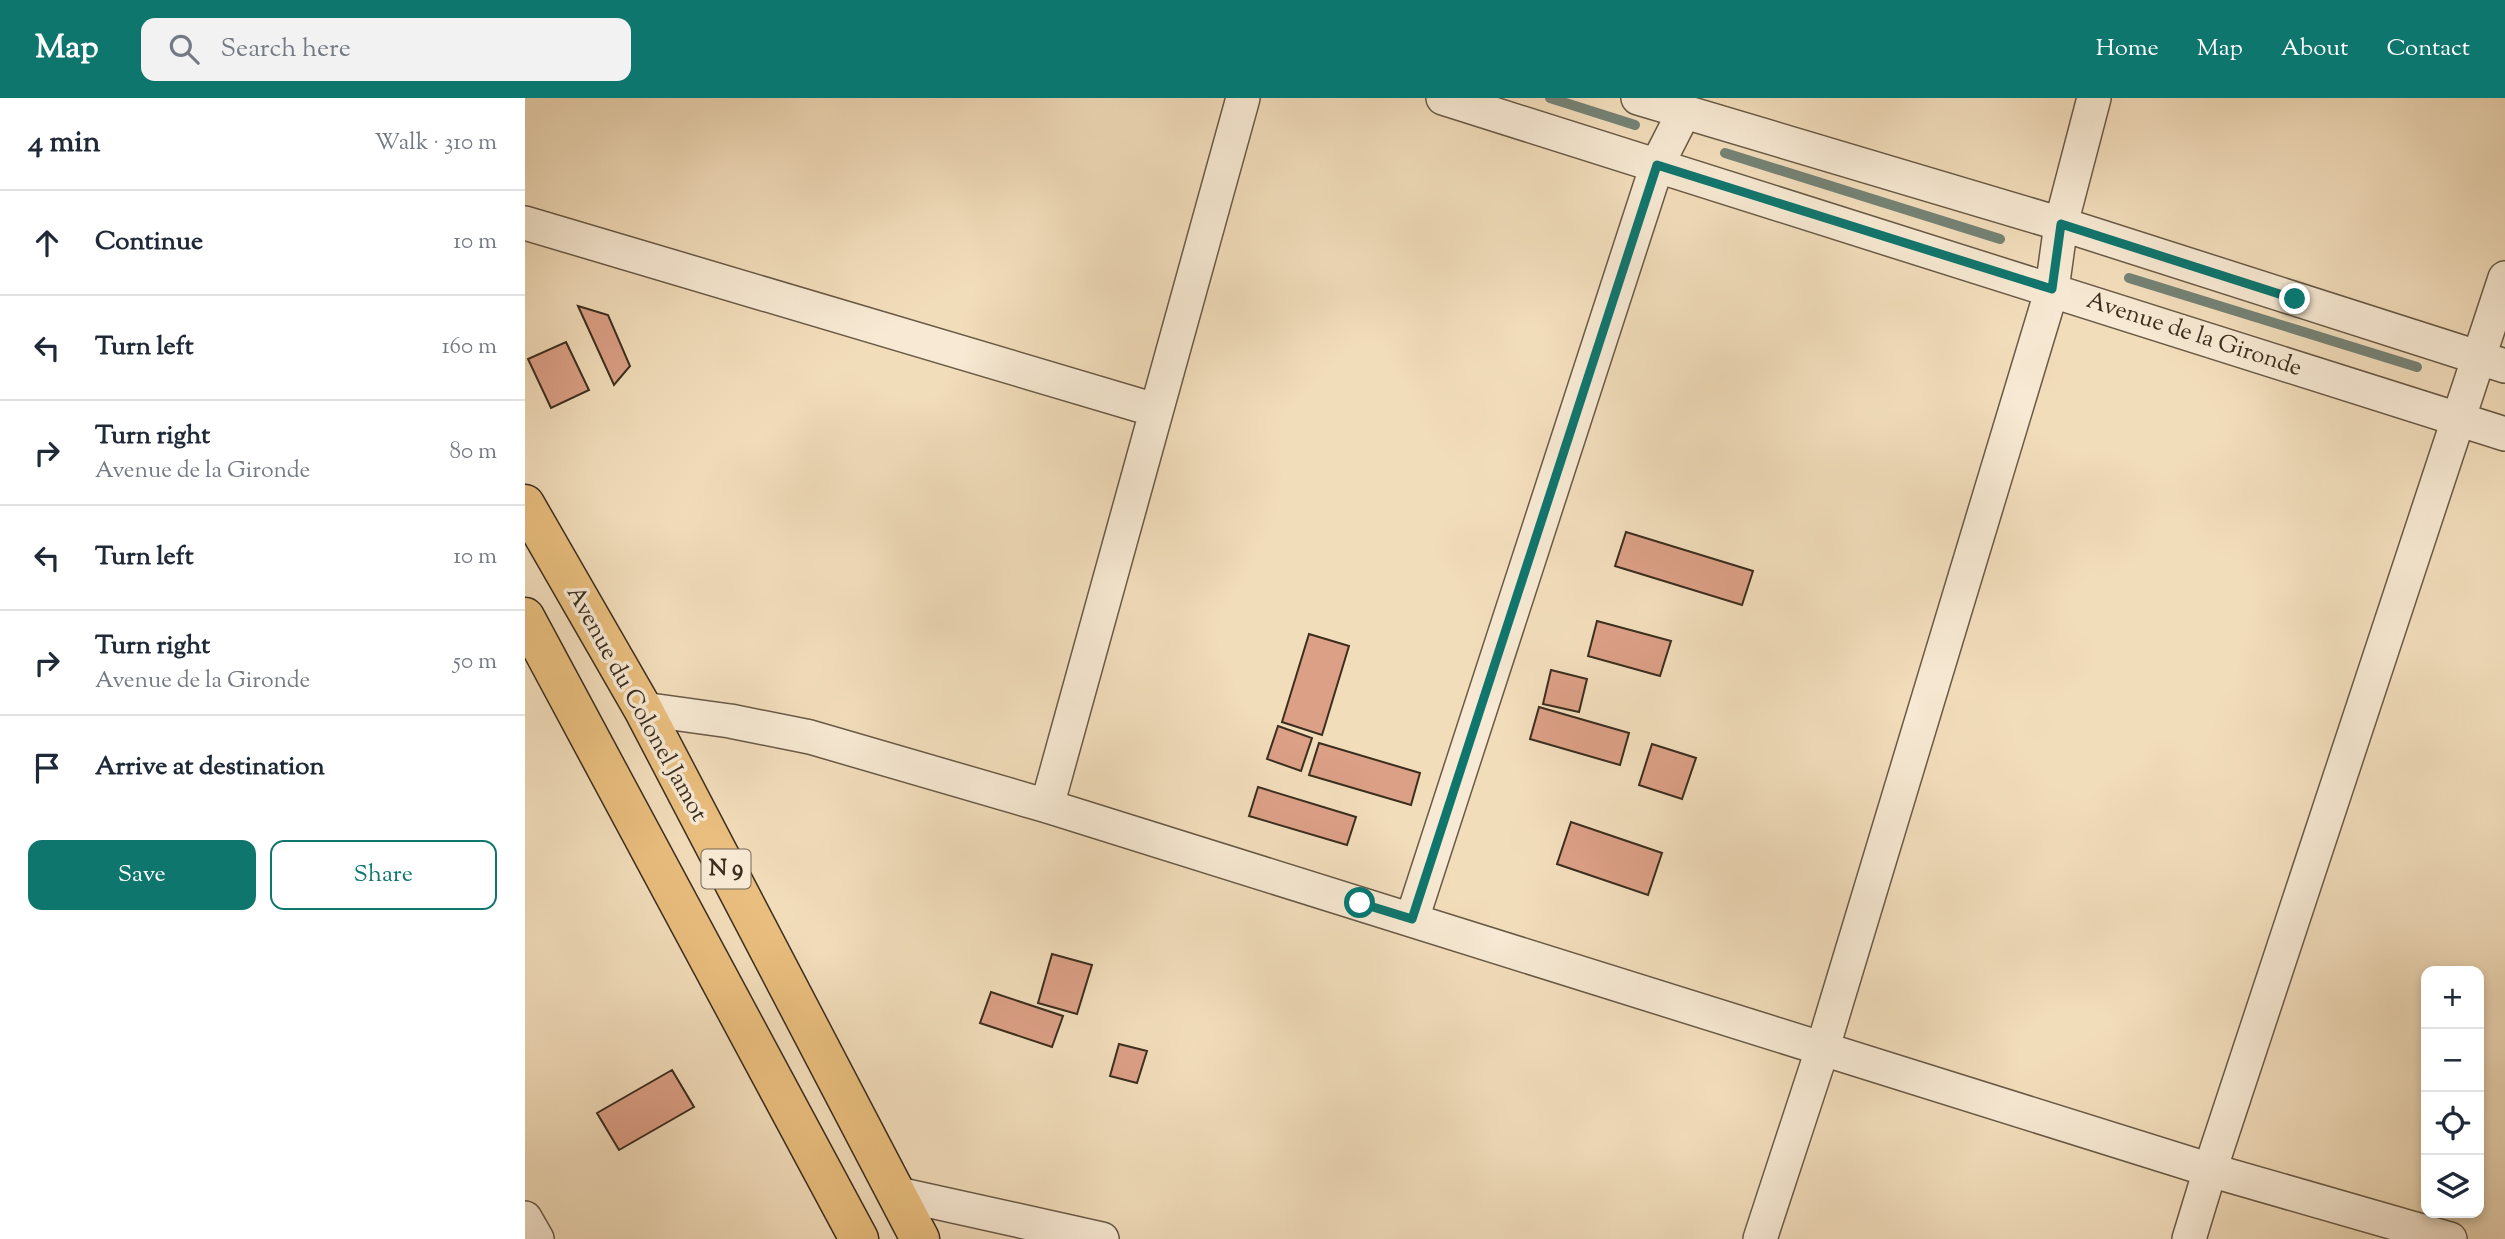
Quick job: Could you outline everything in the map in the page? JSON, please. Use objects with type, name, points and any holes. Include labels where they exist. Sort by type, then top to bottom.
[{"type":"main road","name":"Avenue du Colonel Jamot","points":[[528,520],[643,709],[920,1239]]},
{"type":"main road","name":"N 9","points":[[525,617],[859,1239]]},
{"type":"street","points":[[1047,806],[1243,98]]},
{"type":"street","name":"Avenue de la Gironde","points":[[1443,98],[2505,433]]},
{"type":"street","points":[[1638,98],[2061,224],[2491,361]]},
{"type":"street","points":[[1760,1239],[1823,1047],[2052,289],[2061,224],[2094,98]]},
{"type":"street","points":[[1412,919],[1657,165],[1684,112]]},
{"type":"street","points":[[525,223],[1155,410]]},
{"type":"street","points":[[2189,1239],[2458,419],[2491,361],[2505,278]]},
{"type":"street","points":[[643,709],[730,720],[810,737],[1047,806],[2210,1170],[2450,1239]]},
{"type":"street","points":[[894,1193],[1102,1239]]},
{"type":"street","points":[[525,1218],[537,1239]]},
{"type":"building","points":[[578,306],[608,315],[630,366],[614,385]]},
{"type":"building","points":[[566,342],[589,390],[551,408],[528,359]]},
{"type":"building","points":[[1626,532],[1753,571],[1742,605],[1615,566]]},
{"type":"building","points":[[1597,621],[1671,641],[1660,676],[1588,656]]},
{"type":"building","points":[[1309,634],[1349,646],[1322,735],[1282,722]]},
{"type":"building","points":[[1551,670],[1587,679],[1579,712],[1543,704]]},
{"type":"building","points":[[1539,707],[1629,733],[1620,765],[1530,739]]},
{"type":"building","points":[[1278,726],[1312,738],[1301,771],[1267,759]]},
{"type":"building","points":[[1319,743],[1420,773],[1411,805],[1309,775]]},
{"type":"building","points":[[1652,744],[1696,758],[1682,799],[1639,785]]},
{"type":"building","points":[[1258,787],[1356,817],[1347,845],[1249,816]]},
{"type":"building","points":[[1571,822],[1662,853],[1648,895],[1557,864]]},
{"type":"building","points":[[1052,954],[1092,965],[1077,1014],[1038,1003]]},
{"type":"building","points":[[991,992],[1063,1016],[1052,1047],[980,1023]]},
{"type":"building","points":[[1119,1044],[1147,1051],[1137,1083],[1110,1076]]},
{"type":"building","points":[[672,1070],[694,1107],[619,1150],[597,1113]]},
{"type":"waterway","points":[[1550,98],[1635,125]]},
{"type":"waterway","points":[[1725,153],[2000,239]]},
{"type":"waterway","points":[[2129,278],[2417,367]]},
{"type":"route","points":[[1360,903],[1412,919],[1657,165],[2052,289],[2061,224],[2295,299]]}]
